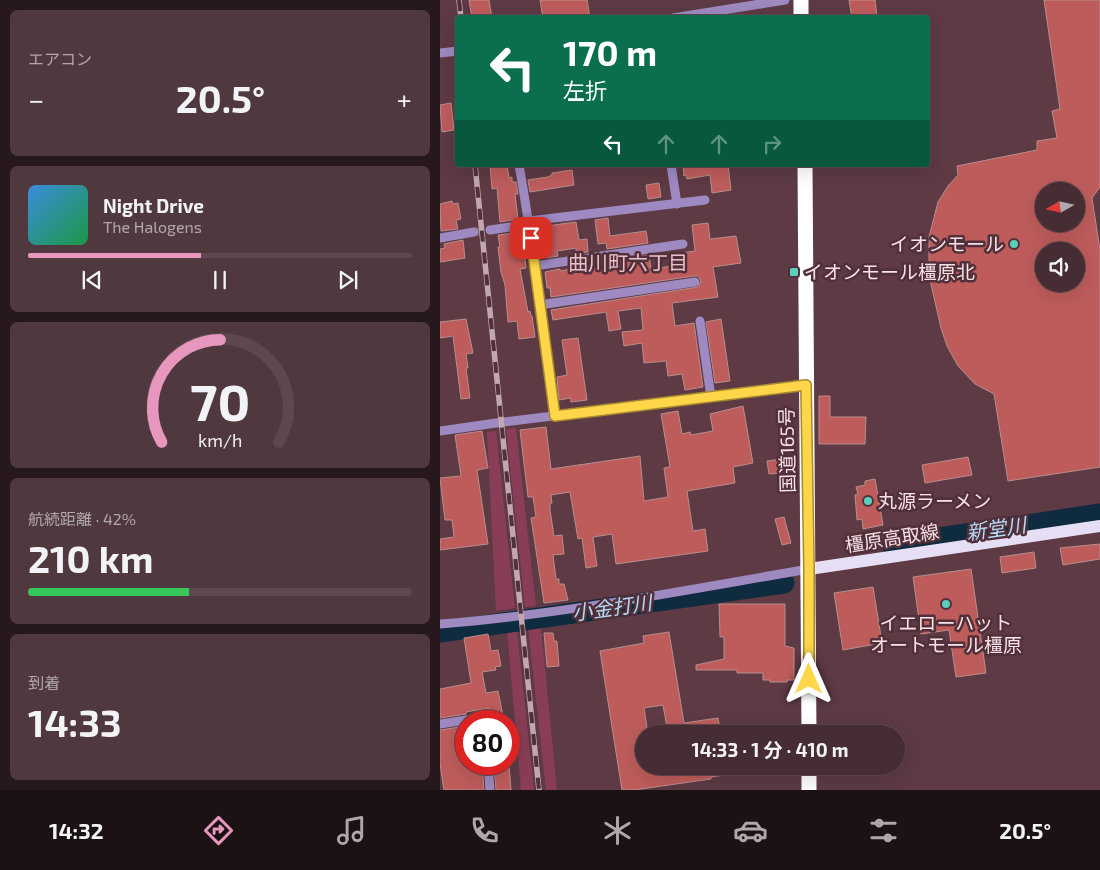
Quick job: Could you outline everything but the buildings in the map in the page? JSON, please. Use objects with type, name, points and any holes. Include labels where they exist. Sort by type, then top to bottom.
[{"type":"highway","points":[[801,0],[802,15]]},
{"type":"highway","name":"国道165号","points":[[805,167],[809,725]]},
{"type":"highway","points":[[809,775],[809,790]]},
{"type":"main road","name":"橿原高取線","points":[[809,569],[1100,526]]},
{"type":"street","points":[[692,15],[785,0]]},
{"type":"street","points":[[440,53],[455,51]]},
{"type":"street","points":[[519,167],[530,223],[539,305],[555,416]]},
{"type":"street","points":[[671,167],[677,204]]},
{"type":"street","points":[[490,230],[705,200]]},
{"type":"street","points":[[440,238],[474,232]]},
{"type":"street","points":[[534,266],[683,244]]},
{"type":"street","points":[[539,305],[695,282]]},
{"type":"street","points":[[700,321],[712,397]]},
{"type":"street","points":[[440,431],[806,385]]},
{"type":"street","points":[[440,624],[491,620],[590,607],[809,569]]},
{"type":"street","points":[[440,724],[455,722]]},
{"type":"street","points":[[489,775],[490,790]]},
{"type":"shaded area","points":[[516,428],[536,606],[525,607],[506,429]]},
{"type":"shaded area","points":[[496,431],[515,608],[496,611],[487,432]]},
{"type":"shaded area","points":[[541,627],[557,790],[546,790],[528,628]]},
{"type":"shaded area","points":[[507,631],[517,631],[534,790],[521,790],[520,710],[514,710]]},
{"type":"waterway","name":"新堂川","points":[[892,545],[1100,514]]},
{"type":"waterway","name":"小金打川","points":[[440,632],[784,583]]},
{"type":"tunnel","points":[[474,232],[490,230]]},
{"type":"railway","points":[[459,0],[461,15]]},
{"type":"railway","points":[[475,167],[539,790]]},
{"type":"place","name":"イオンモール","points":[[1014,244]]},
{"type":"place","name":"イオンモール橿原北","points":[[794,272]]},
{"type":"place","name":"丸源ラーメン","points":[[868,501]]},
{"type":"place","name":"イエローハット オートモール橿原","points":[[946,604]]},
{"type":"district","name":"曲川町六丁目","points":[[628,263]]},
{"type":"route","points":[[531,238],[555,416],[806,385],[809,679]]}]
